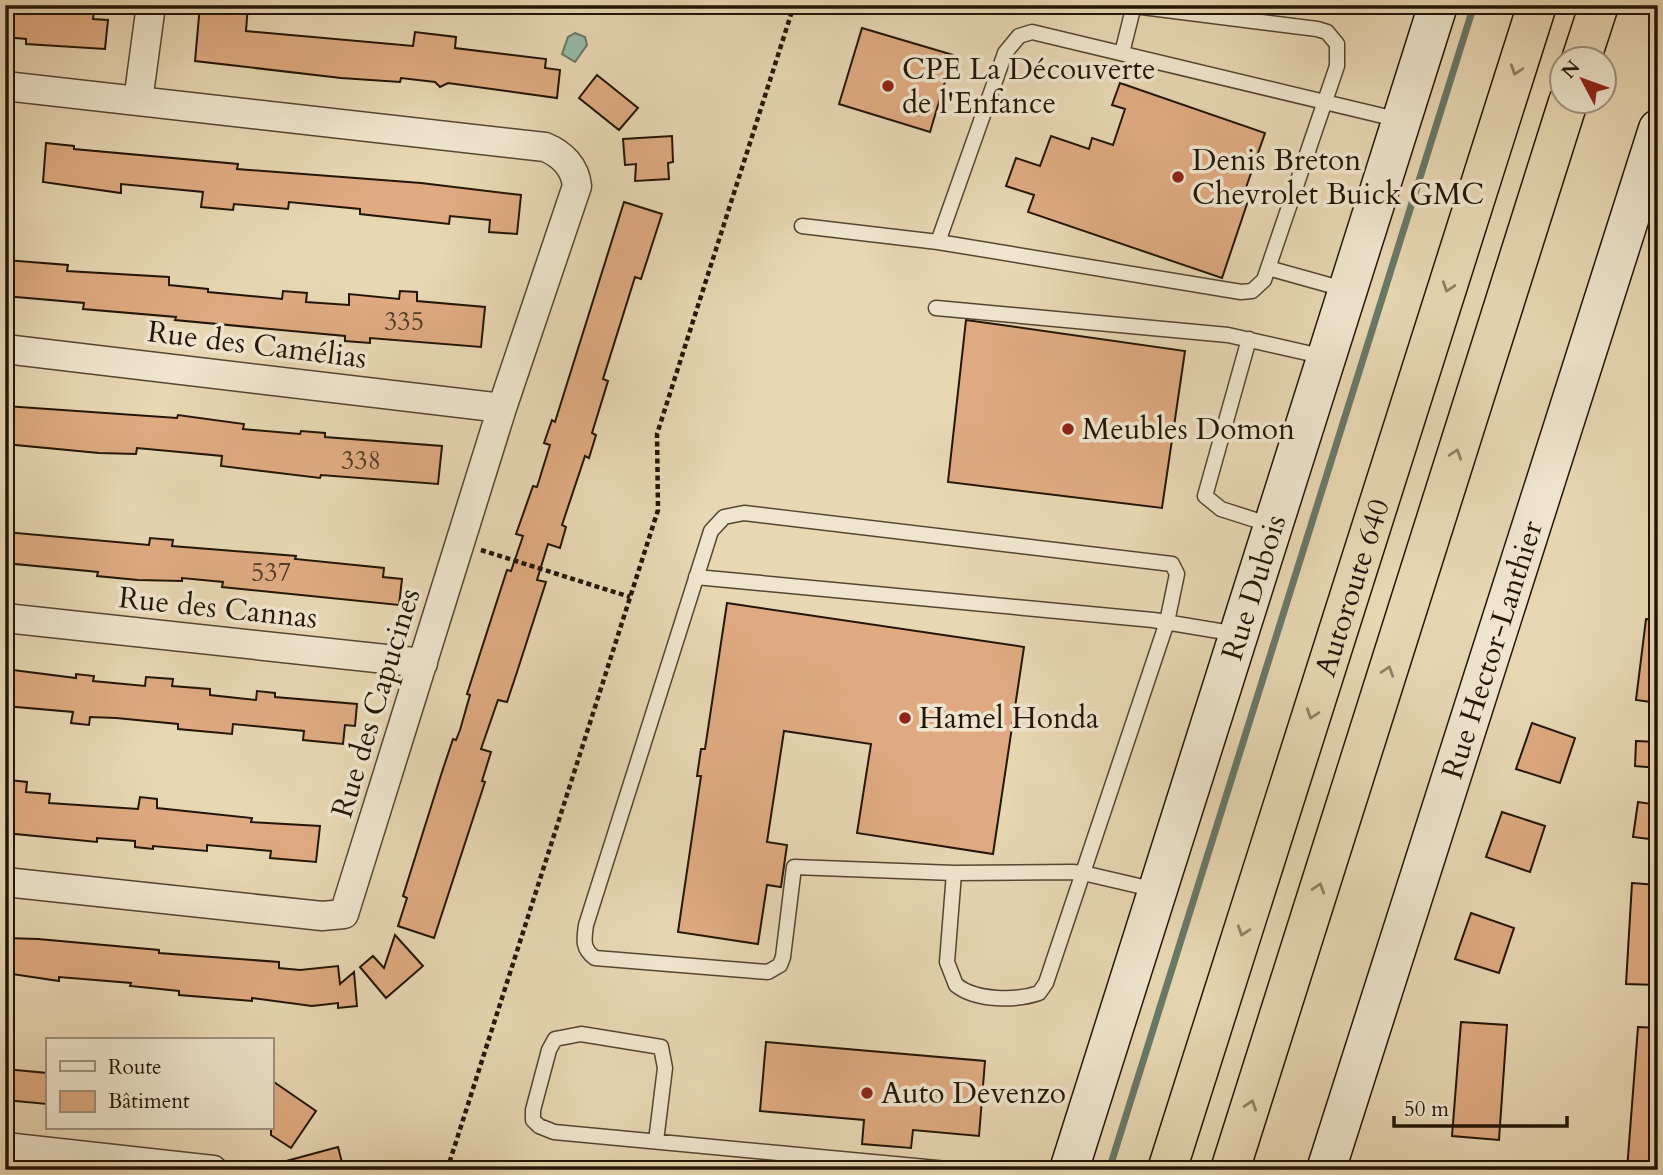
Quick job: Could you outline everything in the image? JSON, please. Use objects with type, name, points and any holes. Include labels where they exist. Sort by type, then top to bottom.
[{"type":"highway","name":"Autoroute 640","points":[[1167,1170],[1537,5]]},
{"type":"highway","points":[[1586,46],[1599,5]]},
{"type":"highway","name":"Autoroute 640","points":[[1230,1170],[1564,116]]},
{"type":"street","points":[[5,86],[138,101],[151,5]]},
{"type":"street","name":"Rue Dubois","points":[[1069,1170],[1438,5]]},
{"type":"street","name":"Rue des Capucines","points":[[5,882],[322,916],[344,914],[502,408],[576,186],[570,166],[554,151],[545,147],[138,101]]},
{"type":"street","name":"Rue Hector-Lanthier","points":[[1326,1170],[1658,129]]},
{"type":"street","name":"Rue des Camélias","points":[[5,349],[502,408]]},
{"type":"street","name":"Rue des Cannas","points":[[5,618],[424,663]]},
{"type":"street","points":[[5,1147],[213,1170]]},
{"type":"lane","points":[[802,226],[938,242],[1241,292],[1252,291],[1264,280],[1324,102],[1338,54],[1337,44],[1327,32],[1134,6],[1122,53]]},
{"type":"lane","points":[[938,242],[1005,53],[1019,36],[1032,32],[1401,121]]},
{"type":"lane","points":[[1268,268],[1348,290]]},
{"type":"lane","points":[[936,308],[1167,328],[1249,339],[1326,358]]},
{"type":"lane","points":[[1249,339],[1205,496],[1221,509],[1273,525]]},
{"type":"lane","points":[[954,873],[947,962],[950,975],[963,991],[1003,998],[1039,993],[1046,983],[1083,873],[1167,622],[1177,574],[1172,564],[744,513],[731,514],[716,522],[696,577],[586,925],[583,943],[587,953],[595,958],[768,972],[780,965],[783,957],[794,867],[954,873],[1083,873],[1157,890]]},
{"type":"lane","points":[[696,577],[1167,622],[1238,634]]},
{"type":"lane","points":[[656,1141],[664,1068],[661,1047],[581,1034],[555,1039],[533,1110],[533,1120],[539,1126],[554,1132],[958,1170]]},
{"type":"path","points":[[447,1170],[658,510],[657,434],[794,5]]},
{"type":"path","points":[[460,544],[630,597]]},
{"type":"shaded area","points":[[575,33],[585,37],[587,45],[575,62],[562,54],[568,37]]},
{"type":"building","points":[[16,5],[57,5],[94,10],[93,19],[108,20],[105,49],[26,44],[26,39],[5,37],[5,8],[16,9]]},
{"type":"building","points":[[200,5],[248,5],[246,31],[413,46],[415,32],[456,37],[455,48],[546,59],[545,68],[560,70],[557,98],[448,83],[440,87],[435,82],[401,78],[400,82],[341,78],[195,61]]},
{"type":"building","points":[[862,28],[953,55],[930,132],[839,104]]},
{"type":"building","points":[[597,75],[638,108],[619,130],[579,98]]},
{"type":"building","points":[[1120,83],[1265,133],[1242,199],[1248,201],[1222,278],[1028,212],[1034,195],[1006,186],[1016,158],[1040,166],[1051,136],[1089,149],[1092,138],[1113,145],[1125,109],[1112,105]]},
{"type":"building","points":[[672,136],[673,162],[668,163],[669,179],[635,181],[636,164],[625,165],[623,139]]},
{"type":"building","points":[[46,143],[74,146],[74,149],[238,164],[237,169],[421,183],[521,195],[517,234],[489,232],[490,220],[450,216],[449,224],[360,214],[360,209],[289,202],[288,209],[234,204],[233,210],[201,207],[203,192],[121,184],[121,193],[43,182]]},
{"type":"building","points":[[624,202],[662,214],[641,279],[635,277],[603,379],[608,381],[592,433],[596,435],[589,458],[585,456],[562,525],[566,527],[560,548],[548,544],[537,580],[546,582],[517,672],[507,702],[498,700],[481,749],[491,752],[482,781],[485,782],[434,938],[398,926],[407,898],[403,896],[453,739],[456,740],[460,730],[470,695],[467,694],[507,570],[511,571],[523,536],[516,534],[533,486],[537,487],[550,445],[544,443],[552,420],[555,422]]},
{"type":"building","points":[[5,260],[68,265],[67,271],[169,277],[169,285],[208,289],[208,292],[282,299],[283,291],[307,293],[306,302],[349,305],[349,294],[399,299],[400,291],[417,292],[417,301],[485,307],[481,347],[370,338],[370,343],[345,341],[345,336],[175,320],[176,317],[83,309],[84,303],[5,296]]},
{"type":"building","points":[[966,320],[1185,351],[1162,508],[948,482]]},
{"type":"building","points":[[5,406],[177,418],[178,415],[244,424],[243,429],[300,434],[301,431],[325,433],[325,437],[442,446],[438,484],[321,475],[320,478],[221,466],[222,456],[137,448],[136,454],[99,453],[5,444]]},
{"type":"building","points":[[5,532],[149,545],[150,538],[173,540],[172,546],[296,556],[295,559],[384,568],[383,577],[402,579],[399,605],[222,587],[223,582],[182,578],[182,581],[138,580],[97,576],[98,572],[5,563]]},
{"type":"building","points":[[727,603],[1024,647],[993,854],[857,833],[871,744],[784,731],[767,842],[787,845],[781,887],[767,885],[758,944],[678,932],[701,776],[697,776],[701,749],[705,749]]},
{"type":"building","points":[[1646,619],[1658,620],[1658,703],[1636,700]]},
{"type":"building","points":[[5,669],[76,678],[76,674],[94,676],[93,681],[145,686],[146,677],[173,679],[172,686],[210,689],[210,695],[256,700],[257,691],[275,693],[275,697],[357,704],[355,726],[345,725],[343,744],[303,740],[304,731],[233,724],[232,734],[178,729],[178,724],[116,718],[90,717],[89,725],[71,723],[73,712],[5,706]]},
{"type":"building","points":[[1532,723],[1575,738],[1560,783],[1516,769]]},
{"type":"building","points":[[1636,741],[1658,742],[1658,768],[1635,766]]},
{"type":"building","points":[[9,780],[27,782],[26,792],[50,794],[49,803],[138,809],[140,797],[157,799],[157,808],[252,818],[251,822],[320,826],[316,862],[270,858],[271,851],[207,845],[207,851],[153,846],[153,849],[135,847],[135,841],[97,838],[97,842],[5,833],[5,790],[8,790]]},
{"type":"building","points":[[1638,802],[1658,805],[1658,840],[1633,837]]},
{"type":"building","points":[[1502,812],[1545,826],[1530,872],[1486,857]]},
{"type":"building","points":[[1632,883],[1658,885],[1658,985],[1626,984]]},
{"type":"building","points":[[1471,913],[1514,928],[1499,973],[1455,959]]},
{"type":"building","points":[[395,935],[423,966],[386,998],[360,967],[373,956],[384,968]]},
{"type":"building","points":[[5,938],[279,962],[279,968],[300,970],[338,966],[340,984],[354,972],[357,1006],[338,1008],[338,1003],[312,1006],[252,998],[252,1001],[179,995],[179,991],[130,986],[131,983],[59,977],[59,981],[5,973]]},
{"type":"building","points":[[1461,1022],[1507,1025],[1499,1140],[1452,1136]]},
{"type":"building","points":[[1638,1027],[1658,1028],[1657,1170],[1627,1170]]},
{"type":"building","points":[[766,1042],[985,1061],[979,1136],[913,1130],[911,1148],[862,1144],[864,1120],[760,1111]]},
{"type":"building","points":[[5,1069],[46,1073],[46,1104],[5,1100]]},
{"type":"building","points":[[273,1081],[316,1111],[291,1148],[271,1135]]},
{"type":"building","points":[[338,1147],[344,1170],[276,1170],[275,1164]]},
{"type":"waterway","points":[[1109,1170],[1474,5]]},
{"type":"place","name":"CPE La Découverte de l'Enfance","points":[[888,86]]},
{"type":"place","name":"Denis Breton Chevrolet Buick GMC","points":[[1178,177]]},
{"type":"place","name":"Meubles Domon","points":[[1068,429]]},
{"type":"place","name":"Hamel Honda","points":[[905,718]]},
{"type":"place","name":"Auto Devenzo","points":[[867,1093]]}]
